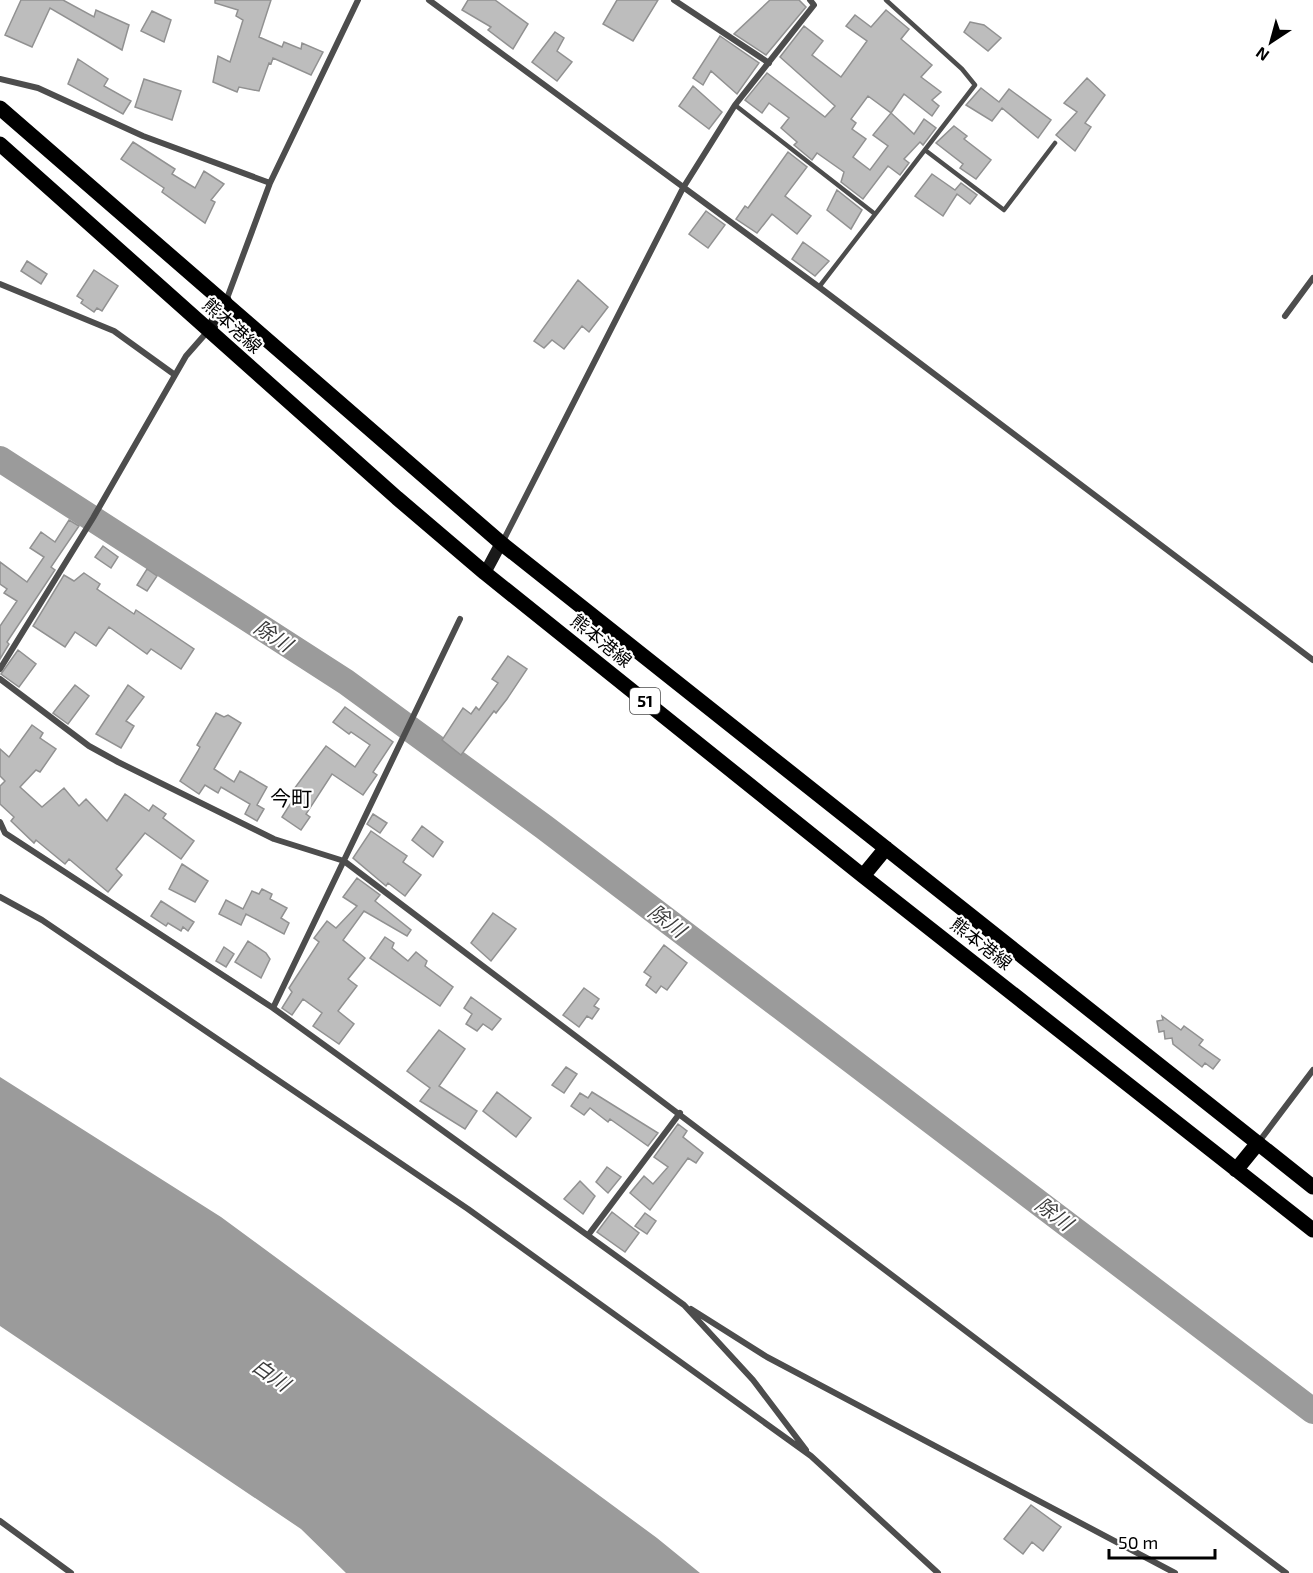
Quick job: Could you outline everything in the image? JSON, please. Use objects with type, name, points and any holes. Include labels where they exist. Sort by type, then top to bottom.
[{"type":"main road","name":"熊本港線","points":[[0,108],[501,543],[1313,1187]]},
{"type":"main road","name":"熊本港線","points":[[0,144],[485,573],[863,876],[1313,1230]]},
{"type":"main road","points":[[863,876],[886,848]]},
{"type":"main road","points":[[1236,1170],[1258,1143]]},
{"type":"street","points":[[0,669],[93,518],[186,356],[209,331],[226,302],[270,183],[358,0]]},
{"type":"street","points":[[429,0],[819,287],[1313,660]]},
{"type":"street","points":[[674,0],[769,63]]},
{"type":"street","points":[[485,573],[683,188],[735,105],[814,2]]},
{"type":"street","points":[[0,79],[38,88],[143,136],[270,183]]},
{"type":"street","points":[[1285,316],[1313,278]]},
{"type":"street","points":[[0,284],[114,331],[175,375]]},
{"type":"street","points":[[273,1008],[460,619]]},
{"type":"street","points":[[0,679],[90,746],[118,762],[274,838],[344,861],[1286,1573]]},
{"type":"street","points":[[0,822],[5,833],[273,1008],[589,1234],[684,1305],[767,1357],[1160,1570],[1175,1573]]},
{"type":"street","points":[[0,897],[42,920],[468,1209],[811,1456],[938,1573]]},
{"type":"street","points":[[1258,1143],[1313,1070]]},
{"type":"street","points":[[589,1234],[680,1113]]},
{"type":"street","points":[[684,1305],[753,1380],[811,1456]]},
{"type":"street","points":[[0,1521],[71,1573]]},
{"type":"lane","points":[[819,287],[975,85],[962,69],[886,0]]},
{"type":"lane","points":[[735,105],[875,214]]},
{"type":"lane","points":[[925,150],[1004,210],[1055,143]]},
{"type":"water","name":"白川","points":[[0,1077],[221,1217],[657,1538],[700,1573],[346,1573],[301,1529],[0,1326]]},
{"type":"building","points":[[21,0],[63,0],[94,17],[96,10],[129,25],[122,50],[50,8],[32,47],[5,35]]},
{"type":"building","points":[[215,0],[271,0],[259,37],[282,47],[284,42],[301,49],[302,43],[323,52],[311,75],[273,58],[259,91],[239,87],[237,92],[213,82],[218,56],[230,62],[243,20],[236,16],[238,10],[215,3]]},
{"type":"building","points":[[468,0],[495,0],[528,24],[513,49],[488,30],[491,27],[462,10]]},
{"type":"building","points":[[617,0],[658,0],[633,41],[603,24]]},
{"type":"building","points":[[770,0],[799,0],[806,7],[766,55],[734,34]]},
{"type":"building","points":[[886,10],[909,29],[901,39],[932,65],[921,77],[941,92],[932,100],[939,106],[932,116],[904,94],[891,113],[914,134],[924,119],[936,128],[923,145],[920,142],[904,159],[909,163],[900,175],[888,166],[863,199],[841,182],[844,172],[817,153],[812,160],[794,145],[797,142],[781,128],[789,118],[769,103],[762,113],[745,100],[767,73],[825,117],[835,106],[780,57],[804,26],[823,41],[812,55],[841,77],[867,41],[846,26],[855,15],[871,27]],"holes":[[[868,96],[891,113],[873,135],[888,146],[870,170],[853,157],[866,139],[852,129],[856,123],[851,119]]]},
{"type":"building","points":[[152,11],[171,20],[164,42],[141,31]]},
{"type":"building","points":[[970,22],[984,25],[1001,38],[988,51],[964,32]]},
{"type":"building","points":[[555,32],[564,38],[557,51],[572,62],[557,81],[532,62]]},
{"type":"building","points":[[720,36],[759,63],[737,94],[711,71],[703,85],[693,78]]},
{"type":"building","points":[[78,59],[108,79],[104,86],[131,101],[123,114],[68,84]]},
{"type":"building","points":[[1087,78],[1105,95],[1085,123],[1091,127],[1075,151],[1056,135],[1077,112],[1064,103]]},
{"type":"building","points":[[144,79],[181,91],[172,120],[135,107]]},
{"type":"building","points":[[693,86],[722,112],[709,129],[679,106]]},
{"type":"building","points":[[981,88],[999,102],[1009,89],[1051,120],[1038,138],[1002,108],[992,121],[966,105]]},
{"type":"building","points":[[954,126],[967,136],[964,139],[991,160],[976,179],[960,168],[963,164],[936,143]]},
{"type":"building","points":[[133,142],[175,169],[172,174],[195,188],[204,171],[224,184],[211,200],[215,202],[205,223],[162,192],[164,188],[121,159]]},
{"type":"building","points":[[788,152],[807,167],[785,196],[811,216],[797,234],[772,214],[757,233],[736,219],[745,206],[748,208]]},
{"type":"building","points":[[932,174],[955,190],[961,183],[977,195],[970,204],[957,194],[943,216],[915,196]]},
{"type":"building","points":[[837,190],[862,210],[851,229],[827,210]]},
{"type":"building","points":[[706,211],[725,225],[708,248],[689,234]]},
{"type":"building","points":[[803,242],[829,261],[815,276],[792,259]]},
{"type":"building","points":[[27,261],[47,274],[41,284],[21,271]]},
{"type":"building","points":[[94,270],[118,286],[102,311],[97,308],[94,312],[81,303],[83,300],[77,296]]},
{"type":"building","points":[[578,280],[608,307],[589,332],[582,326],[564,349],[552,340],[544,348],[534,341]]},
{"type":"building","points":[[69,520],[79,526],[51,567],[55,570],[7,642],[9,644],[0,659],[0,626],[17,601],[4,593],[7,589],[0,584],[0,562],[27,582],[44,557],[30,548],[41,532],[55,542]]},
{"type":"building","points":[[103,546],[118,557],[111,568],[95,557]]},
{"type":"building","points":[[147,569],[157,576],[147,591],[137,585]]},
{"type":"building","points":[[84,573],[100,584],[97,589],[134,614],[136,610],[194,649],[181,669],[151,649],[147,654],[109,627],[96,646],[75,632],[65,647],[33,626],[64,575],[74,581]]},
{"type":"building","points":[[18,650],[36,664],[19,687],[1,674]]},
{"type":"building","points":[[508,656],[527,669],[507,699],[496,713],[494,711],[461,755],[442,740],[463,708],[471,714],[476,707],[479,710],[498,683],[492,679]]},
{"type":"building","points":[[75,685],[89,696],[68,724],[53,713]]},
{"type":"building","points":[[128,685],[144,697],[126,721],[134,726],[121,748],[96,734]]},
{"type":"building","points":[[345,707],[393,742],[373,772],[377,775],[363,795],[332,774],[306,814],[310,817],[301,830],[282,817],[298,792],[294,789],[326,746],[355,767],[370,745],[333,722]]},
{"type":"building","points":[[216,713],[224,717],[228,715],[241,723],[214,769],[234,782],[240,771],[267,787],[257,805],[264,809],[257,821],[245,814],[250,804],[221,787],[218,793],[205,785],[199,794],[180,781],[198,751],[200,747],[197,745]]},
{"type":"building","points":[[32,725],[43,733],[40,738],[56,749],[40,772],[36,770],[20,787],[42,807],[64,788],[79,806],[86,799],[107,821],[125,794],[149,811],[153,805],[166,814],[163,818],[194,841],[181,859],[145,833],[116,869],[122,875],[108,892],[69,859],[65,864],[36,840],[34,843],[11,821],[14,817],[0,804],[0,786],[5,781],[0,776],[0,749],[9,757]]},
{"type":"building","points":[[373,814],[387,823],[380,833],[367,824]]},
{"type":"building","points":[[422,826],[443,842],[433,857],[412,840]]},
{"type":"building","points":[[371,831],[407,856],[403,862],[421,875],[405,896],[388,883],[386,886],[353,858]]},
{"type":"building","points":[[182,864],[208,881],[195,902],[169,889]]},
{"type":"building","points":[[357,878],[380,895],[375,901],[411,930],[407,936],[364,911],[343,940],[365,958],[348,979],[357,986],[338,1011],[354,1024],[339,1044],[313,1026],[322,1013],[303,999],[292,1015],[282,1008],[292,992],[289,988],[319,942],[314,938],[327,921],[336,928],[357,906],[343,897]]},
{"type":"building","points":[[262,889],[272,894],[270,899],[287,908],[281,918],[289,923],[284,934],[246,914],[241,925],[219,914],[226,900],[243,909],[252,891],[259,894]]},
{"type":"building","points":[[161,901],[194,922],[188,931],[183,927],[181,931],[168,923],[166,926],[151,916]]},
{"type":"building","points":[[493,913],[516,929],[491,961],[471,943]]},
{"type":"building","points":[[385,937],[394,943],[392,948],[408,961],[416,952],[427,961],[425,966],[453,987],[440,1006],[370,958]]},
{"type":"building","points":[[248,941],[266,953],[270,959],[261,978],[235,962]]},
{"type":"building","points":[[664,945],[687,963],[667,990],[661,986],[656,993],[646,985],[651,977],[644,972]]},
{"type":"building","points":[[224,947],[234,954],[226,967],[216,961]]},
{"type":"building","points":[[584,988],[599,999],[594,1006],[599,1009],[592,1019],[587,1016],[579,1027],[563,1015]]},
{"type":"building","points":[[471,997],[501,1019],[492,1030],[483,1024],[477,1031],[466,1024],[472,1014],[464,1008]]},
{"type":"building","points":[[1162,1016],[1181,1030],[1184,1026],[1203,1040],[1199,1045],[1220,1060],[1213,1069],[1205,1063],[1202,1067],[1173,1044],[1172,1038],[1165,1039],[1164,1031],[1159,1032],[1157,1021],[1163,1020]]},
{"type":"building","points":[[439,1030],[465,1049],[439,1086],[477,1111],[465,1129],[420,1101],[430,1088],[407,1071]]},
{"type":"building","points":[[566,1067],[577,1074],[564,1093],[552,1085]]},
{"type":"building","points":[[497,1092],[531,1118],[516,1137],[483,1111]]},
{"type":"building","points":[[592,1092],[658,1133],[648,1146],[610,1119],[608,1122],[590,1108],[584,1115],[571,1106],[580,1093],[588,1098]]},
{"type":"building","points":[[678,1124],[687,1131],[683,1137],[703,1153],[696,1163],[688,1158],[650,1210],[630,1193],[644,1176],[653,1184],[668,1167],[654,1157]]},
{"type":"building","points":[[607,1167],[621,1177],[608,1193],[596,1182]]},
{"type":"building","points":[[580,1181],[595,1196],[583,1214],[564,1199]]},
{"type":"building","points":[[612,1212],[639,1233],[625,1252],[597,1232]]},
{"type":"building","points":[[645,1213],[656,1221],[647,1234],[635,1226]]},
{"type":"building","points":[[1031,1505],[1061,1527],[1043,1551],[1032,1542],[1023,1554],[1004,1539]]},
{"type":"waterway","name":"除川","points":[[0,459],[346,682],[544,827],[1313,1411]]},
{"type":"district","name":"今町","points":[[291,799]]}]
